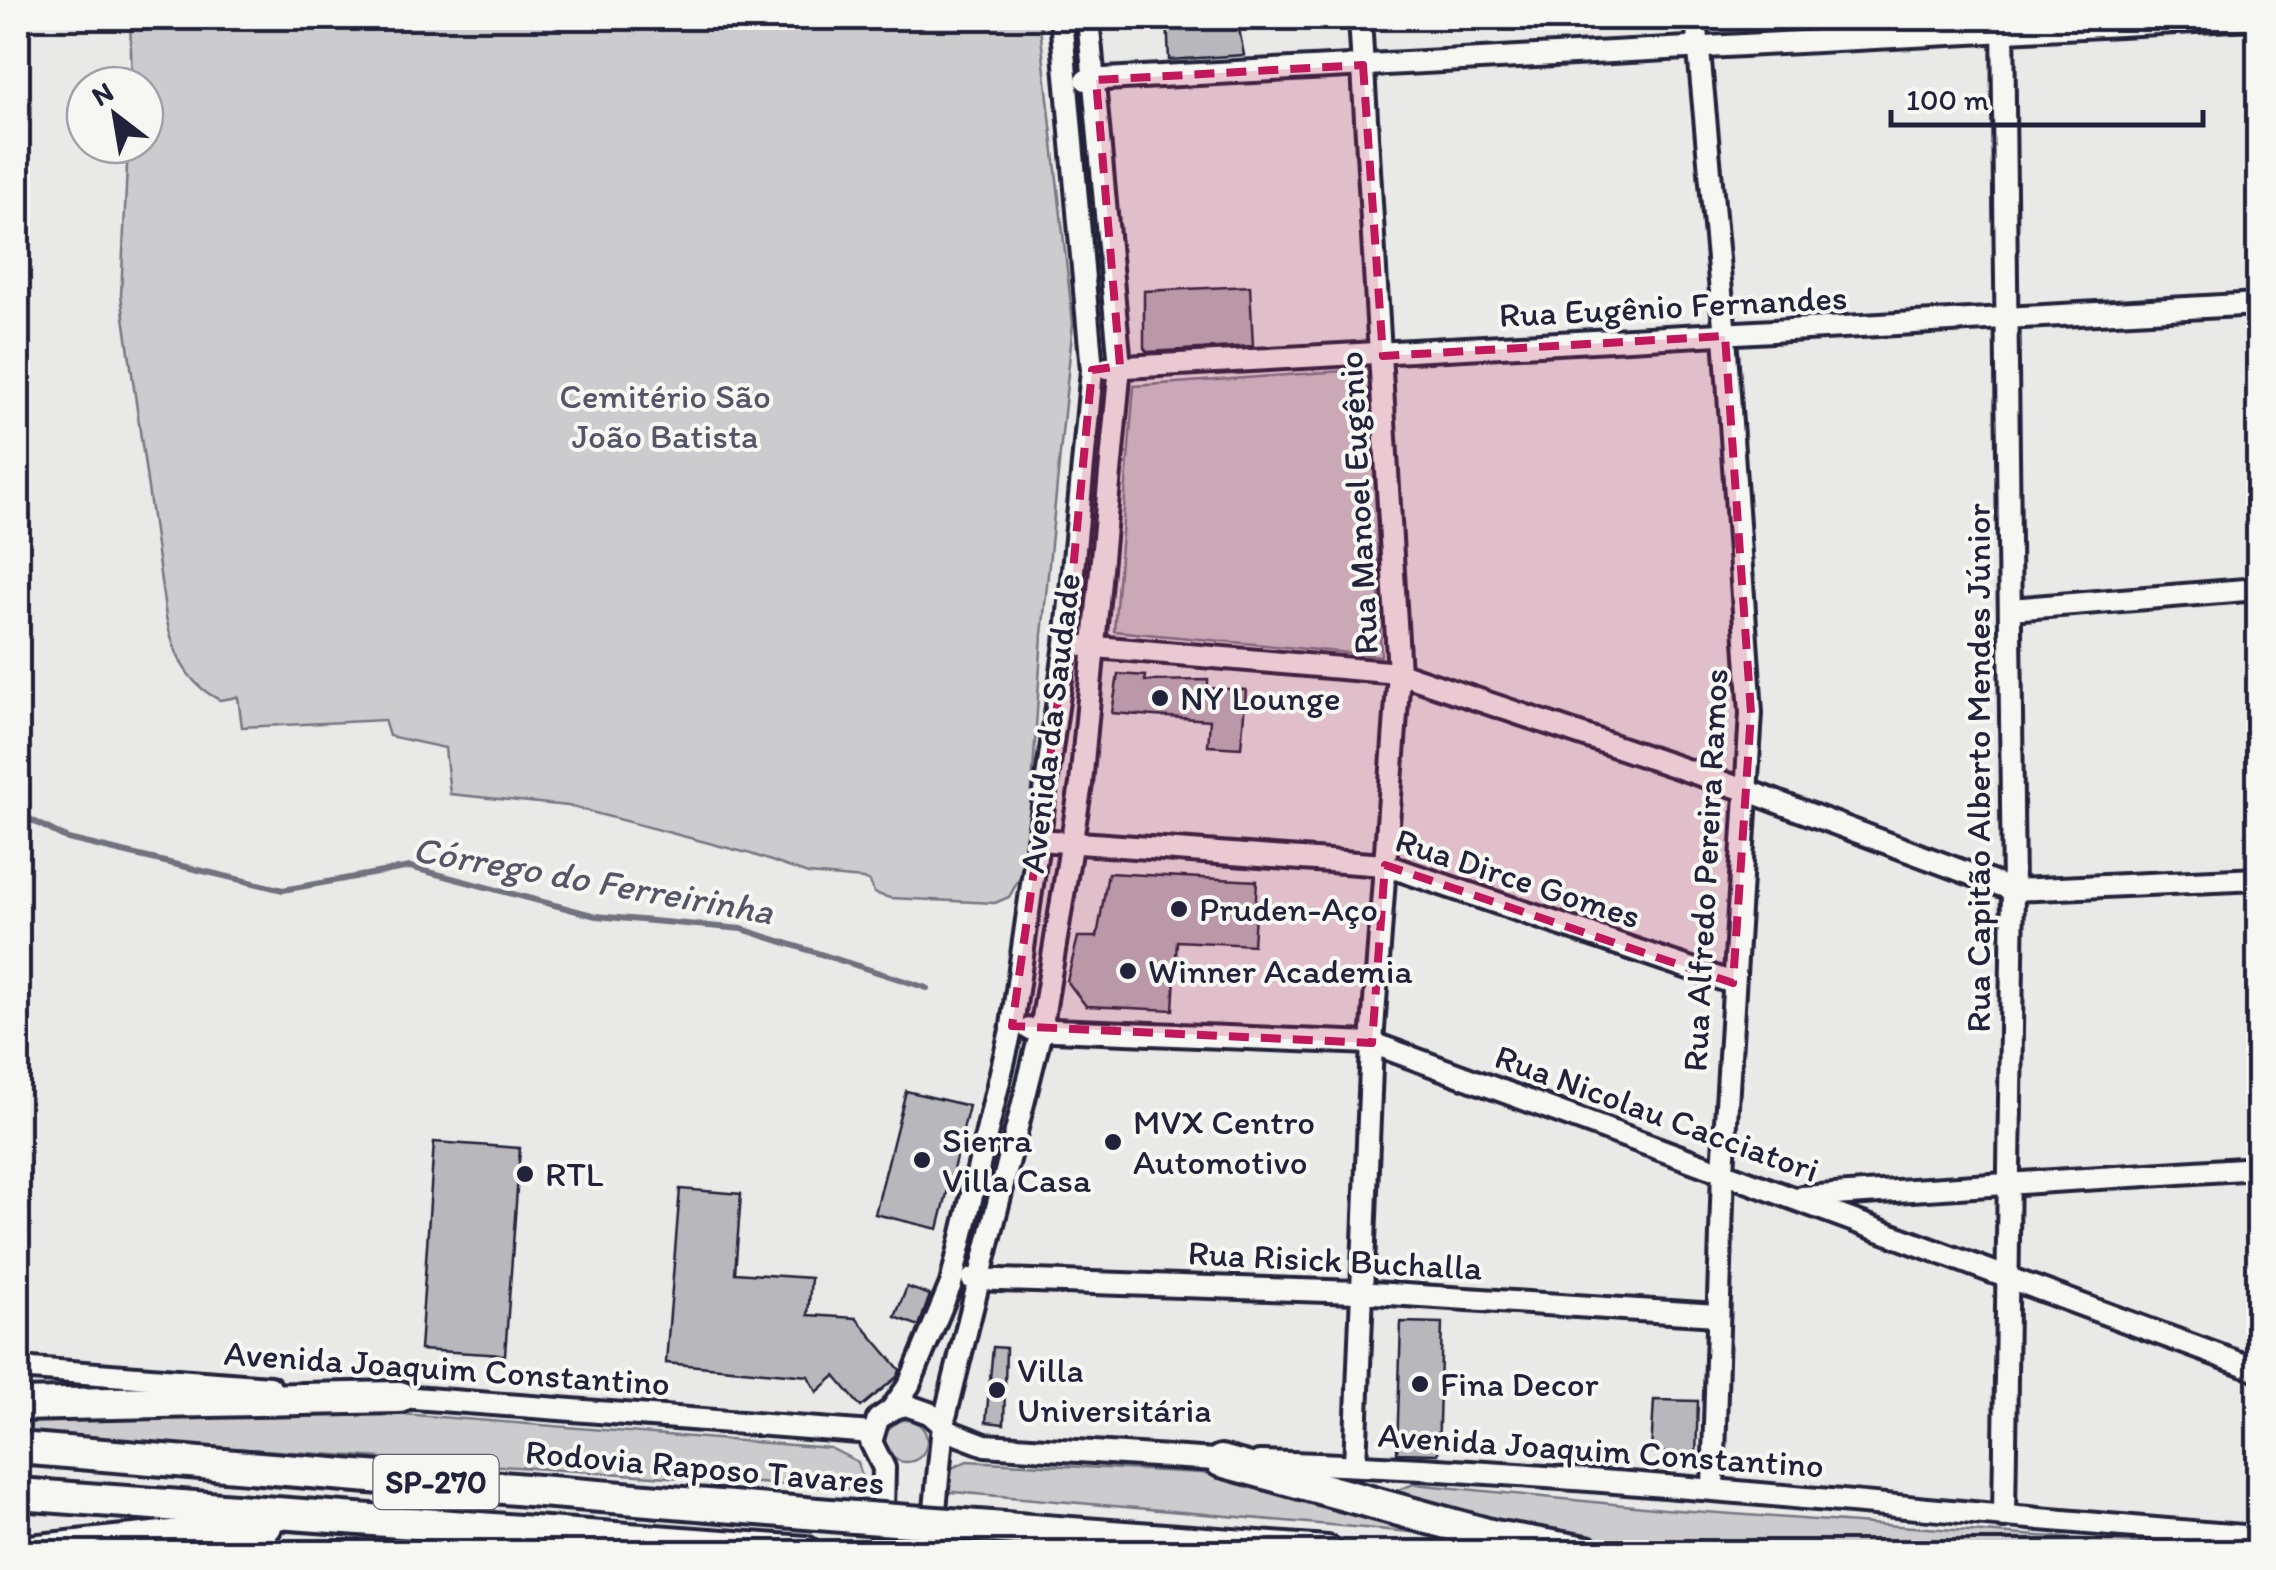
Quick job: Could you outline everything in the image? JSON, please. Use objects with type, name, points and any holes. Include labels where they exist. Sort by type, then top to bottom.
[{"type":"highway","points":[[18,1404],[399,1397]]},
{"type":"highway","name":"Rodovia Raposo Tavares","points":[[18,1448],[1326,1552]]},
{"type":"highway","points":[[1221,1461],[1494,1536],[1586,1552]]},
{"type":"highway","name":"SP-270","points":[[18,1494],[805,1552]]},
{"type":"highway","points":[[20,1552],[337,1518]]},
{"type":"street","name":"Avenida da Saudade","points":[[872,1432],[878,1419],[891,1410],[908,1385],[951,1284],[1012,1026],[1066,644],[1092,370],[1070,81],[1061,18]]},
{"type":"street","name":"Avenida da Saudade","points":[[931,1552],[943,1425],[1041,1031],[1071,841],[1094,646],[1120,366],[1088,18]]},
{"type":"street","name":"Rua Manoel Eugênio","points":[[1355,1465],[1358,1292],[1399,673],[1360,18]]},
{"type":"street","name":"Rua Alfredo Pereira Ramos","points":[[1696,18],[1725,336],[1751,712],[1722,1171],[1713,1487]]},
{"type":"street","points":[[1070,81],[1698,46],[2004,24],[2252,18]]},
{"type":"street","name":"Rua Capitão Alberto Mendes Júnior","points":[[2004,24],[2014,890],[2004,1518]]},
{"type":"street","name":"Rua Eugênio Fernandes","points":[[1092,370],[2258,304]]},
{"type":"street","points":[[2010,608],[2258,589]]},
{"type":"street","points":[[1066,644],[1399,673],[1748,792],[2014,890],[2258,878]]},
{"type":"street","name":"Rua Dirce Gomes","points":[[1038,840],[1385,865],[1734,983]]},
{"type":"street","name":"Rua Nicolau Cacciatori","points":[[1012,1026],[1041,1031],[1372,1042],[2258,1370]]},
{"type":"street","points":[[1796,1198],[2258,1168]]},
{"type":"street","points":[[976,1171],[1008,1170]]},
{"type":"street","name":"Rua Risick Buchalla","points":[[951,1284],[983,1276],[1358,1292],[1717,1314]]},
{"type":"street","name":"Avenida Joaquim Constantino","points":[[18,1368],[872,1432]]},
{"type":"street","name":"Avenida Joaquim Constantino","points":[[891,1410],[918,1407],[943,1425],[985,1445],[1713,1487],[2004,1518],[2258,1537]]},
{"type":"street","points":[[872,1432],[873,1452],[884,1468],[882,1552]]},
{"type":"highlighted area","points":[[1363,65],[1383,356],[1725,336],[1751,713],[1733,983],[1385,865],[1372,1043],[1012,1026],[1066,644],[1092,370],[1120,366],[1096,80]]},
{"type":"green space","name":"Cemitério São João Batista","points":[[130,18],[1039,18],[1073,323],[1042,635],[1027,865],[1009,897],[995,903],[890,898],[874,893],[870,882],[863,879],[808,874],[751,854],[568,806],[450,794],[445,748],[389,736],[384,720],[242,727],[238,697],[220,700],[198,685],[183,666],[166,617],[121,295],[127,165],[165,165],[165,65],[131,65]]},
{"type":"green space","points":[[1371,369],[1381,656],[1114,631],[1134,386]]},
{"type":"green space","points":[[377,1412],[830,1448],[858,1462],[865,1490],[18,1434],[18,1420]]},
{"type":"green space","points":[[906,1420],[921,1426],[927,1441],[921,1456],[906,1462],[891,1456],[885,1441],[891,1426]]},
{"type":"green space","points":[[967,1461],[1220,1474],[1467,1537],[942,1491],[943,1472]]},
{"type":"green space","points":[[1414,1484],[1664,1509],[2258,1552],[1777,1552],[1595,1541],[1497,1523],[1384,1495]]},
{"type":"building","points":[[1167,18],[1237,18],[1244,55],[1169,60]]},
{"type":"building","points":[[1250,286],[1253,346],[1147,352],[1144,348],[1144,291]]},
{"type":"building","name":"NY Lounge","points":[[1118,674],[1146,676],[1145,681],[1208,680],[1208,688],[1246,690],[1241,748],[1208,746],[1210,720],[1112,713]]},
{"type":"building","points":[[1108,873],[1257,881],[1253,945],[1177,941],[1173,1010],[1086,1006],[1067,981],[1078,937],[1097,937]]},
{"type":"building","name":"Sierra Villa Casa","points":[[906,1091],[969,1106],[938,1229],[875,1214]]},
{"type":"building","points":[[434,1142],[520,1148],[505,1355],[420,1350]]},
{"type":"building","points":[[680,1189],[741,1194],[735,1273],[811,1278],[808,1315],[856,1318],[900,1370],[898,1376],[861,1407],[835,1376],[817,1392],[808,1376],[666,1363]]},
{"type":"building","points":[[907,1287],[930,1295],[919,1326],[895,1317]]},
{"type":"building","name":"Fina Decor","points":[[1401,1322],[1442,1323],[1438,1454],[1397,1453]]},
{"type":"building","name":"Villa Universitária","points":[[993,1347],[1006,1348],[1004,1424],[986,1422]]},
{"type":"building","points":[[1654,1400],[1698,1401],[1696,1455],[1651,1452]]},
{"type":"waterway","name":"Córrego do Ferreirinha","points":[[18,813],[68,839],[283,890],[410,867],[596,916],[742,929],[927,988]]},
{"type":"place","name":"NY Lounge","points":[[1160,698]]},
{"type":"place","name":"Pruden-Aço","points":[[1179,909]]},
{"type":"place","name":"Winner Academia","points":[[1128,971]]},
{"type":"place","name":"MVX Centro Automotivo","points":[[1113,1142]]},
{"type":"place","name":"Sierra Villa Casa","points":[[922,1160]]},
{"type":"place","name":"RTL","points":[[525,1174]]},
{"type":"place","name":"Fina Decor","points":[[1420,1384]]},
{"type":"place","name":"Villa Universitária","points":[[997,1390]]}]
